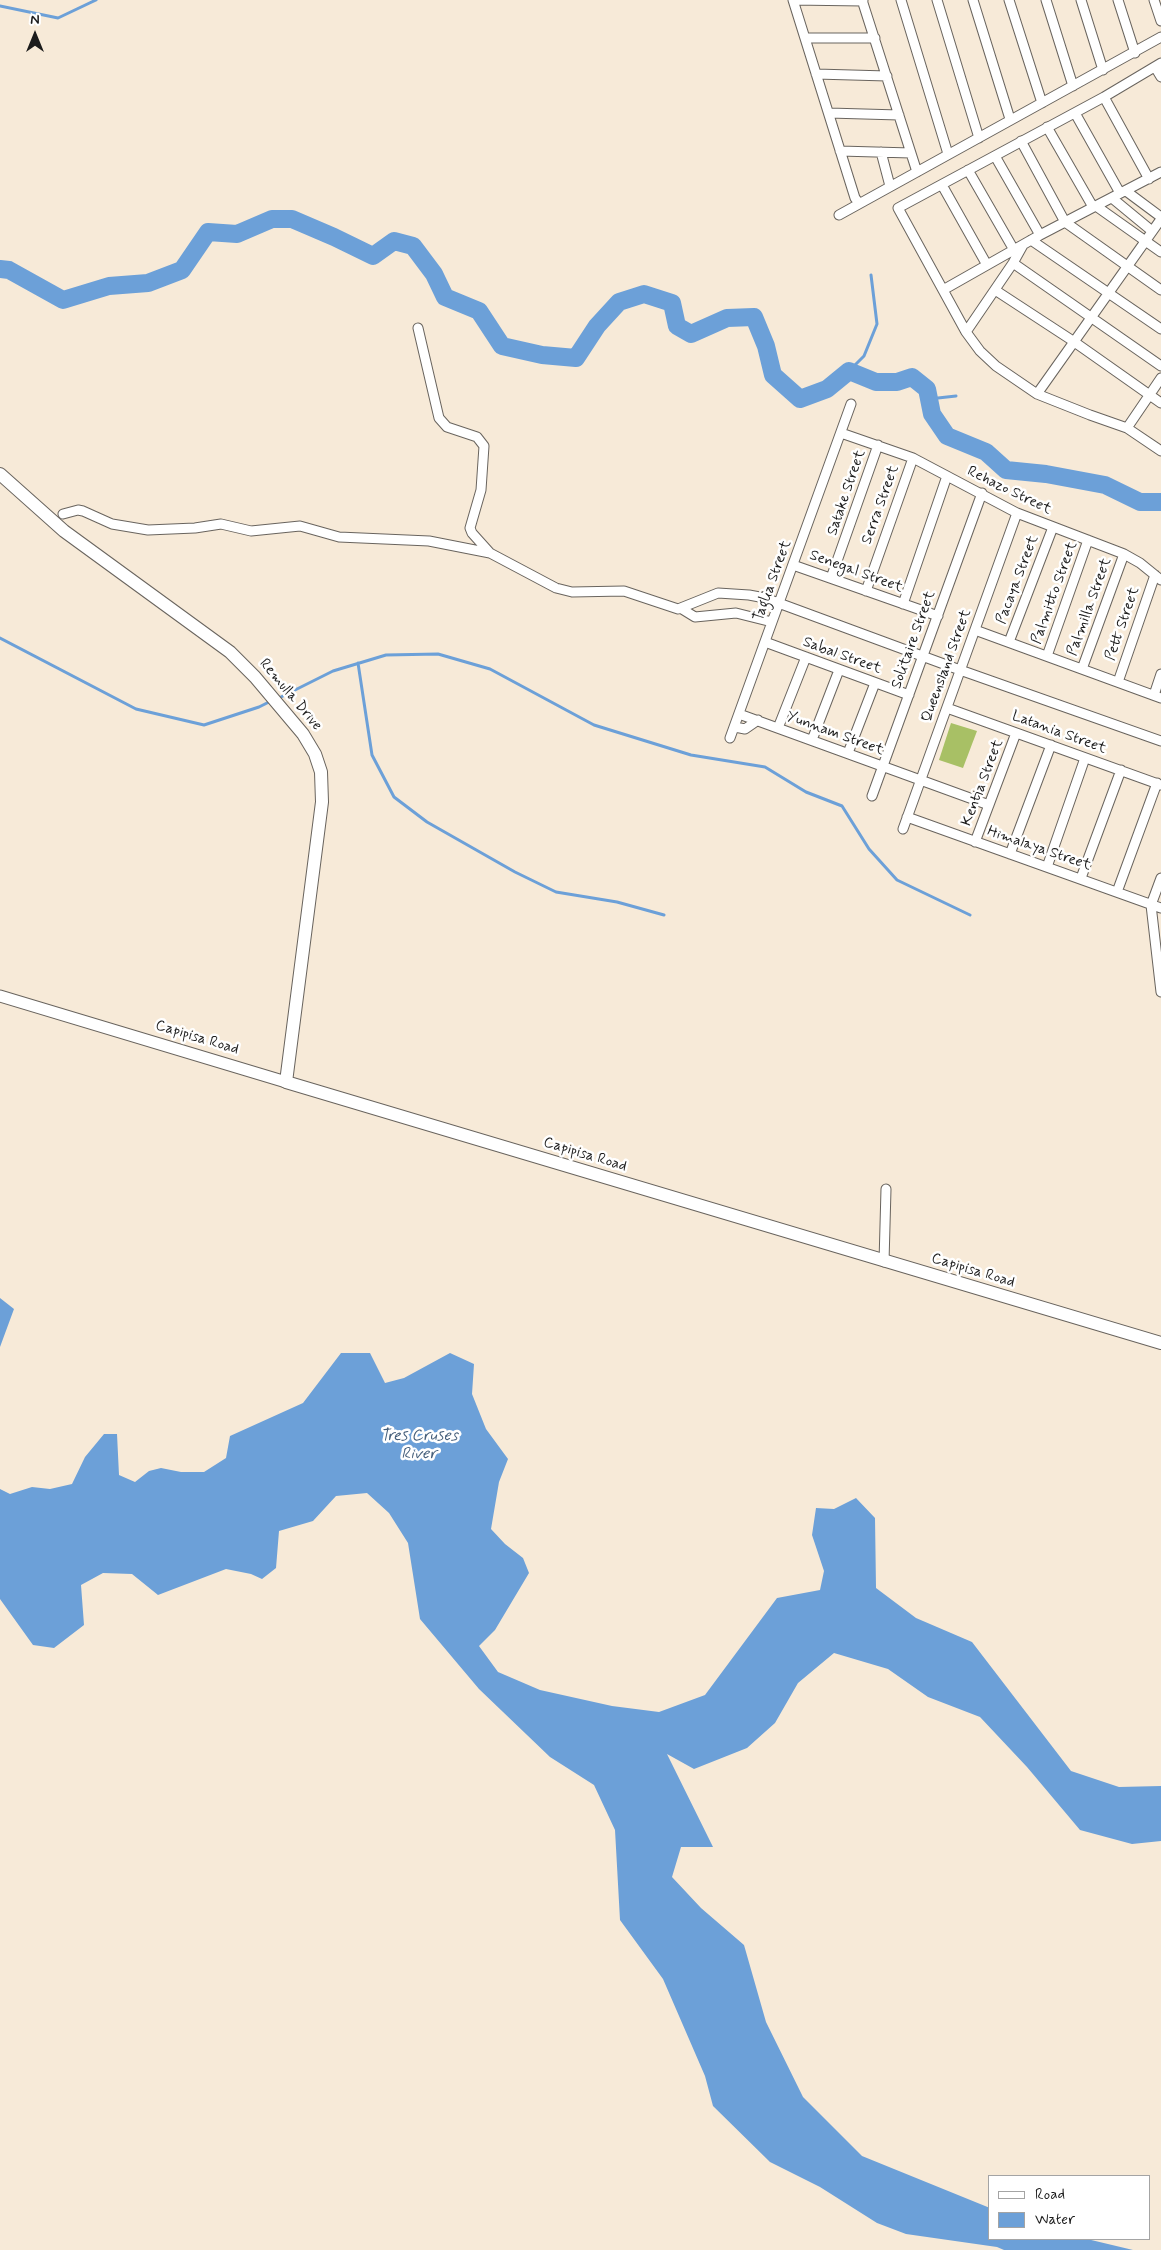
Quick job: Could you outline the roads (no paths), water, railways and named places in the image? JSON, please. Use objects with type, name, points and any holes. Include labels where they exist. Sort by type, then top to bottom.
[{"type":"main road","name":"Remulla Drive","points":[[0,474],[64,531],[230,652],[266,690],[303,734],[319,766],[322,802],[286,1082]]},
{"type":"main road","name":"Capipisa Road","points":[[286,1082],[884,1262],[1161,1343]]},
{"type":"street","points":[[859,203],[855,198],[793,0],[863,0],[917,172]]},
{"type":"street","points":[[901,0],[948,154]]},
{"type":"street","points":[[937,0],[979,138]]},
{"type":"street","points":[[973,0],[1010,119]]},
{"type":"street","points":[[1009,0],[1042,103]]},
{"type":"street","points":[[1046,0],[1072,86]]},
{"type":"street","points":[[1081,0],[1103,70]]},
{"type":"street","points":[[1118,0],[1135,53]]},
{"type":"street","points":[[1154,0],[1161,21]]},
{"type":"street","points":[[839,215],[1161,37]]},
{"type":"street","points":[[805,38],[874,38]]},
{"type":"street","points":[[1161,78],[1158,65],[1104,97],[898,208],[966,332],[980,351],[996,366],[1037,394],[1127,428],[1161,451]]},
{"type":"street","points":[[816,74],[887,76]]},
{"type":"street","points":[[1104,97],[1149,179]]},
{"type":"street","points":[[1075,112],[1119,194],[1152,231]]},
{"type":"street","points":[[828,113],[899,115]]},
{"type":"street","points":[[1048,127],[1094,207],[1161,252]]},
{"type":"street","points":[[1021,141],[1065,222],[1161,290]]},
{"type":"street","points":[[840,151],[911,153]]},
{"type":"street","points":[[881,152],[890,186]]},
{"type":"street","points":[[995,156],[1031,240],[1161,329]]},
{"type":"street","points":[[968,170],[1014,250]]},
{"type":"street","points":[[943,290],[1031,240],[1161,172]]},
{"type":"street","points":[[942,184],[987,265]]},
{"type":"street","points":[[1037,394],[1161,218],[1119,194]]},
{"type":"street","points":[[966,332],[1031,240]]},
{"type":"street","points":[[1013,263],[1161,366]]},
{"type":"street","points":[[995,290],[1073,341],[1161,403]]},
{"type":"street","points":[[418,328],[438,418],[447,427],[477,437],[484,446],[481,490],[470,528],[490,553]]},
{"type":"street","points":[[1127,428],[1161,378]]},
{"type":"street","name":"Taglia Street","points":[[730,738],[850,404]]},
{"type":"street","name":"Rehazo Street","points":[[841,432],[913,458],[1017,513],[1124,554],[1140,563],[1158,578]]},
{"type":"street","name":"Satake Street","points":[[832,578],[878,445]]},
{"type":"street","name":"Serra Street","points":[[866,590],[913,458]]},
{"type":"street","points":[[903,604],[947,476]]},
{"type":"street","name":"Solitaire Street","points":[[872,796],[982,493]]},
{"type":"street","points":[[63,514],[83,511],[112,524],[148,530],[220,524],[251,531],[300,526],[339,537],[429,541],[490,553],[556,588],[572,592],[624,592],[669,607],[682,609],[689,615],[701,618],[736,613],[772,622]]},
{"type":"street","name":"Queensland Street","points":[[903,829],[1017,513]]},
{"type":"street","name":"Pacaya Street","points":[[1009,642],[1053,527]]},
{"type":"street","name":"Palmitto Street","points":[[1047,656],[1088,540]]},
{"type":"street","name":"Palmilla Street","points":[[1082,669],[1124,554]]},
{"type":"street","name":"Senegal Street","points":[[793,564],[938,616]]},
{"type":"street","name":"Pett Street","points":[[1118,682],[1158,578]]},
{"type":"street","points":[[682,609],[718,593],[749,595],[779,603],[960,670],[1161,741]]},
{"type":"street","points":[[975,630],[1157,696],[1161,674]]},
{"type":"street","name":"Sabal Street","points":[[765,642],[909,695]]},
{"type":"street","points":[[778,728],[806,657]]},
{"type":"street","points":[[812,740],[839,670]]},
{"type":"street","points":[[848,753],[875,683]]},
{"type":"street","name":"Latania Street","points":[[947,708],[1159,784]]},
{"type":"street","name":"Yunnam Street","points":[[739,714],[989,805]]},
{"type":"street","points":[[734,727],[745,729],[758,720]]},
{"type":"street","name":"Kentia Street","points":[[975,842],[1016,733]]},
{"type":"street","points":[[1010,854],[1051,745]]},
{"type":"street","points":[[1046,867],[1085,758]]},
{"type":"street","points":[[1081,878],[1121,770]]},
{"type":"street","points":[[1117,892],[1159,784]]},
{"type":"street","name":"Himalaya Street","points":[[908,817],[1161,908]]},
{"type":"street","points":[[1161,878],[1151,905],[1161,992]]},
{"type":"street","name":"Capipisa Road","points":[[0,996],[286,1082]]},
{"type":"street","points":[[884,1262],[886,1189]]},
{"type":"water","points":[[0,1298],[14,1309],[0,1347]]},
{"type":"water","name":"Tres Cruses River","points":[[341,1353],[370,1353],[385,1383],[404,1378],[450,1353],[474,1364],[472,1394],[486,1429],[508,1459],[499,1482],[491,1529],[505,1544],[523,1558],[529,1573],[495,1630],[479,1646],[498,1672],[540,1690],[612,1706],[659,1712],[705,1695],[777,1598],[820,1590],[824,1571],[812,1535],[816,1508],[834,1509],[856,1498],[875,1518],[876,1588],[916,1618],[972,1642],[1071,1771],[1119,1787],[1161,1786],[1161,1841],[1132,1844],[1080,1830],[1027,1767],[980,1717],[928,1697],[888,1669],[834,1653],[798,1683],[775,1723],[747,1748],[694,1769],[667,1754],[713,1847],[681,1847],[672,1877],[701,1908],[744,1945],[766,2022],[803,2097],[862,2156],[988,2207],[988,2240],[1091,2240],[1133,2250],[1004,2250],[997,2247],[906,2234],[877,2223],[820,2187],[770,2162],[713,2106],[705,2076],[663,1979],[620,1920],[615,1830],[594,1785],[550,1757],[479,1689],[420,1619],[408,1543],[389,1513],[367,1493],[336,1496],[313,1521],[279,1531],[276,1568],[262,1579],[251,1574],[226,1569],[158,1595],[132,1574],[103,1573],[81,1585],[84,1625],[54,1648],[33,1645],[0,1599],[0,1489],[10,1494],[32,1487],[50,1489],[72,1484],[85,1457],[104,1434],[117,1434],[119,1475],[135,1482],[149,1471],[161,1468],[181,1472],[204,1472],[226,1458],[230,1436],[303,1403]]},
{"type":"waterway","points":[[0,6],[58,18],[96,0]]},
{"type":"waterway","points":[[0,269],[9,270],[63,300],[109,286],[148,283],[182,270],[208,232],[237,234],[272,219],[292,219],[373,256],[394,241],[413,246],[434,274],[445,297],[479,311],[502,346],[542,355],[576,358],[597,326],[619,302],[644,294],[672,303],[677,326],[691,334],[727,318],[754,317],[766,346],[773,375],[800,399],[827,389],[849,371],[876,382],[897,382],[912,377],[927,389],[932,414],[947,436],[986,452],[1006,470],[1046,474],[1105,485],[1140,502],[1161,502]]},
{"type":"waterway","points":[[849,371],[864,356],[877,324],[871,275]]},
{"type":"waterway","points":[[929,399],[956,396]]},
{"type":"waterway","points":[[0,638],[136,709],[204,725],[259,707],[271,701]]},
{"type":"waterway","points":[[277,699],[333,671],[386,655],[438,654],[490,669],[594,725],[691,755],[765,767],[806,792],[842,806],[869,849],[897,880],[970,915]]},
{"type":"waterway","points":[[358,663],[372,755],[394,797],[427,822],[515,872],[556,892],[617,902],[664,915]]}]
